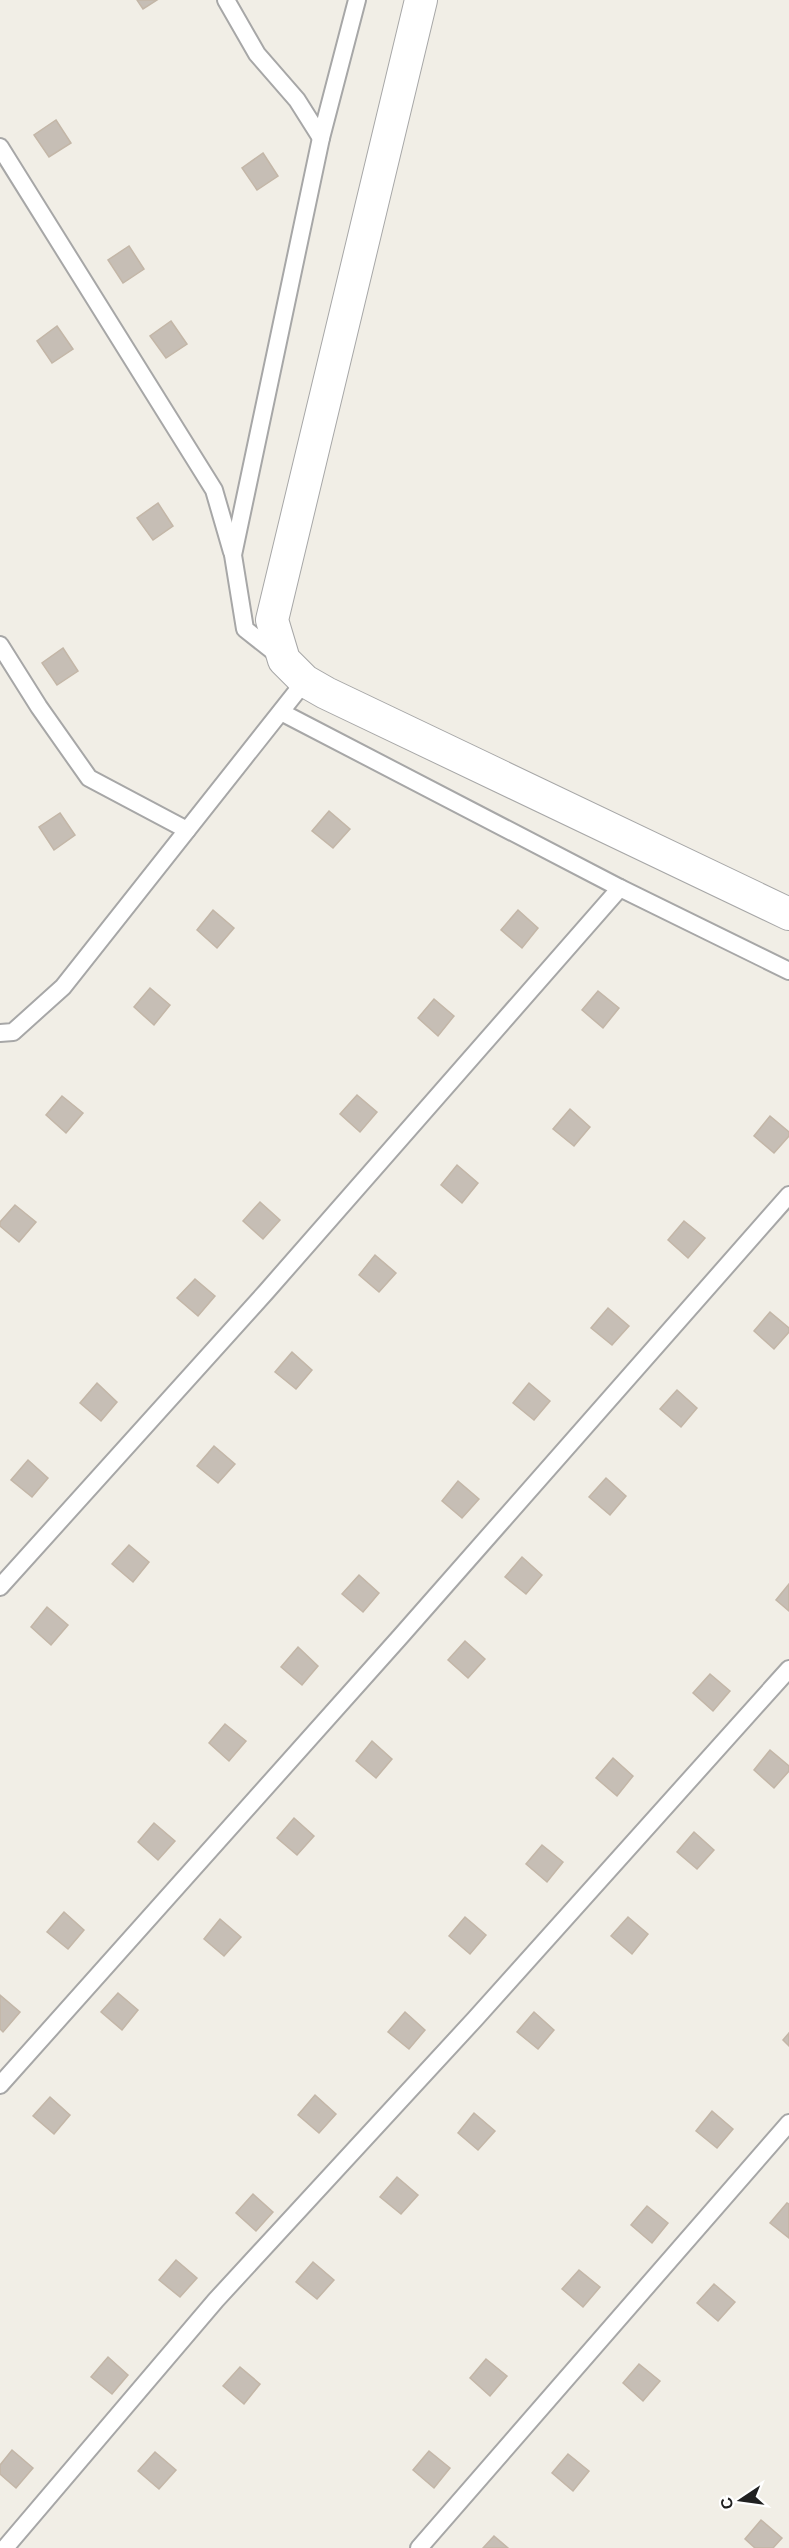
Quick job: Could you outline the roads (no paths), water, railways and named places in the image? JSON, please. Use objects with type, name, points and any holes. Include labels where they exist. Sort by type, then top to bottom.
[{"type":"street","points":[[421,0],[272,620],[295,670],[337,698],[789,914]]},
{"type":"lane","points":[[226,0],[257,54],[297,100],[321,138]]},
{"type":"lane","points":[[233,555],[321,138],[357,0]]},
{"type":"lane","points":[[0,147],[213,490],[233,555],[245,628],[295,670],[281,712],[63,987],[13,1032],[0,1033]]},
{"type":"lane","points":[[0,645],[39,707],[89,778],[187,830]]},
{"type":"lane","points":[[281,712],[620,888],[789,971]]},
{"type":"lane","points":[[0,1587],[266,1292],[620,888]]},
{"type":"lane","points":[[0,2085],[400,1637],[789,1195]]},
{"type":"lane","points":[[5,2548],[216,2300],[474,2019],[789,1669]]},
{"type":"lane","points":[[419,2548],[789,2123]]}]
